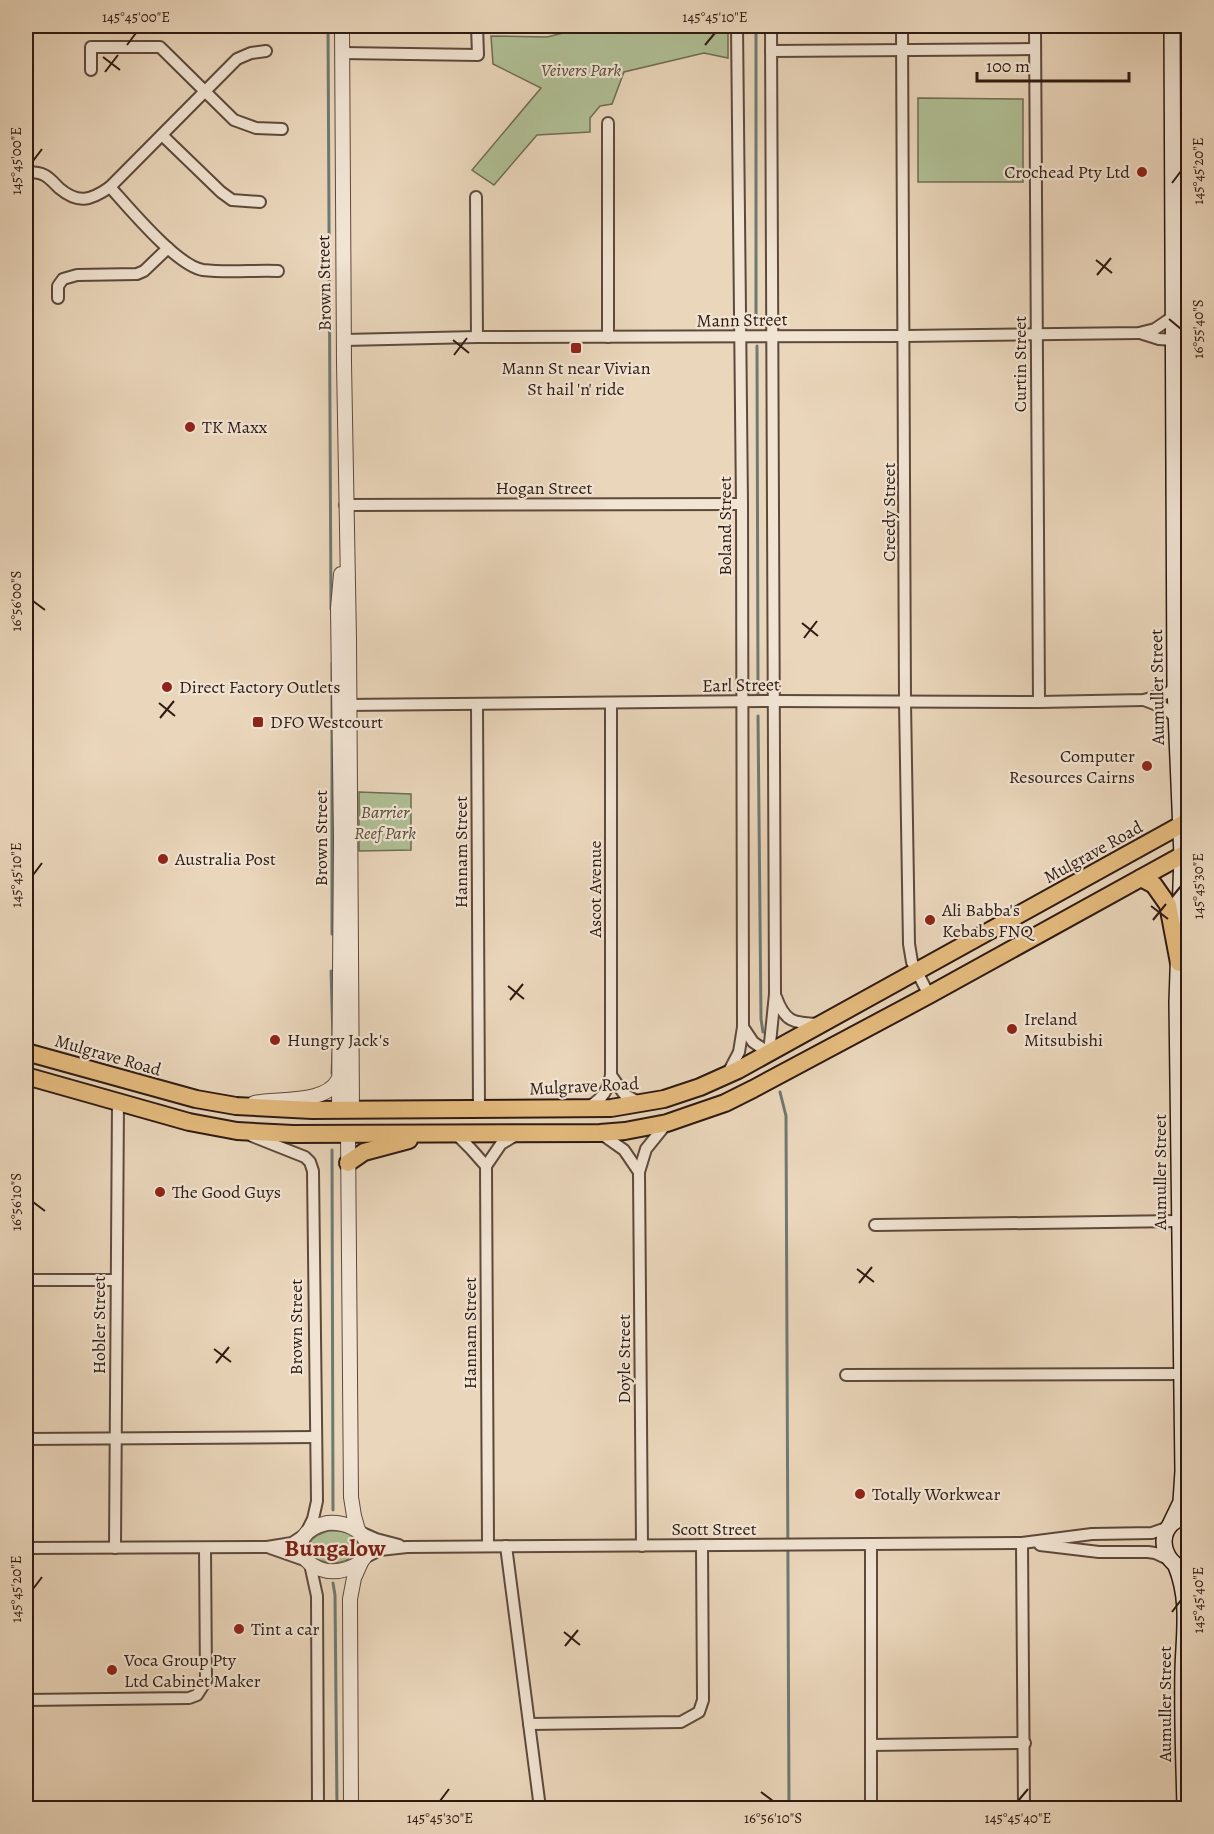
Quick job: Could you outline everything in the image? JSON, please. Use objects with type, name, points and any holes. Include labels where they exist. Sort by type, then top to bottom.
[{"type":"main road","name":"Aumuller Street","points":[[1172,28],[1174,340],[1182,633],[1175,687],[1185,823],[1179,963],[1178,1094],[1183,1486],[1179,1509],[1164,1541],[1164,1549],[1178,1565],[1185,1601],[1183,1671],[1185,1809]]},
{"type":"main road","points":[[1174,340],[1182,336],[1186,330],[1188,286]]},
{"type":"main road","name":"Mulgrave Road","points":[[26,1052],[186,1097],[236,1106],[346,1110],[584,1109],[642,1104],[682,1093],[727,1076],[1185,823]]},
{"type":"main road","points":[[26,1076],[189,1122],[237,1131],[348,1135],[600,1133],[667,1123],[725,1103],[753,1089],[1185,854]]},
{"type":"main road","points":[[1141,878],[1154,885],[1168,906],[1179,963]]},
{"type":"main road","points":[[1178,1094],[1185,1061],[1185,1031],[1188,1026]]},
{"type":"main road","name":"Brown Street","points":[[346,1110],[348,1135]]},
{"type":"main road","points":[[348,1163],[355,1156],[366,1151],[434,1133]]},
{"type":"main road","points":[[1170,1526],[1177,1519],[1188,1516]]},
{"type":"street","name":"Brown Street","points":[[342,26],[345,505],[349,579],[344,705],[341,1046],[338,1080],[346,1110]]},
{"type":"street","points":[[342,53],[478,55],[477,26]]},
{"type":"street","name":"Boland Street","points":[[727,1076],[739,1052],[743,1026],[741,337],[736,26]]},
{"type":"street","points":[[769,1053],[775,994],[771,26]]},
{"type":"street","name":"Creedy Street","points":[[902,26],[905,702],[909,944],[912,962],[929,995]]},
{"type":"street","name":"Curtin Street","points":[[1035,26],[1039,702]]},
{"type":"street","points":[[91,70],[91,47],[160,47],[234,120],[256,128],[282,129]]},
{"type":"street","points":[[771,51],[1035,49]]},
{"type":"street","points":[[26,172],[44,175],[67,195],[77,199],[85,200],[98,196],[110,187],[237,59],[251,53],[266,51]]},
{"type":"street","points":[[608,123],[608,337]]},
{"type":"street","points":[[162,135],[232,200],[260,202]]},
{"type":"street","points":[[110,187],[168,248],[189,266],[202,270],[278,271]]},
{"type":"street","points":[[476,197],[477,337]]},
{"type":"street","points":[[58,298],[58,286],[63,279],[77,275],[137,274],[144,271],[168,248]]},
{"type":"street","name":"Mann Street","points":[[344,340],[477,337],[1139,333],[1155,329],[1174,316]]},
{"type":"street","name":"Mann Street","points":[[1139,333],[1159,339],[1174,340]]},
{"type":"street","name":"Hogan Street","points":[[345,505],[742,504]]},
{"type":"street","name":"Earl Street","points":[[344,705],[1144,700],[1168,693],[1175,687]]},
{"type":"street","name":"Earl Street","points":[[1144,700],[1165,708],[1176,718]]},
{"type":"street","name":"Hannam Street","points":[[477,704],[479,1109]]},
{"type":"street","name":"Ascot Avenue","points":[[584,1109],[600,1100],[604,1095],[611,1075],[611,704]]},
{"type":"street","name":"Brown Street","points":[[344,705],[346,1110]]},
{"type":"street","points":[[775,994],[781,1011],[787,1018],[799,1023],[822,1024]]},
{"type":"street","points":[[743,1026],[751,1040],[769,1053]]},
{"type":"street","points":[[611,1075],[620,1090],[642,1104]]},
{"type":"street","points":[[236,1106],[272,1099],[320,1095],[334,1087],[338,1080]]},
{"type":"street","name":"Hobler Street","points":[[115,1548],[117,1102]]},
{"type":"street","name":"Doyle Street","points":[[642,1546],[639,1172],[646,1149],[667,1123]]},
{"type":"street","name":"Brown Street","points":[[237,1131],[303,1156],[312,1166],[317,1500],[313,1520],[305,1534]]},
{"type":"street","points":[[455,1133],[486,1166],[501,1144],[520,1133]]},
{"type":"street","points":[[600,1133],[624,1150],[639,1172]]},
{"type":"street","name":"Brown Street","points":[[348,1135],[351,1497],[359,1531]]},
{"type":"street","name":"Hannam Street","points":[[486,1166],[488,1546]]},
{"type":"street","points":[[874,1225],[1179,1221]]},
{"type":"street","points":[[26,1281],[116,1280]]},
{"type":"street","points":[[846,1375],[1181,1374]]},
{"type":"street","points":[[26,1439],[316,1437]]},
{"type":"street","name":"Brown Street","points":[[334,1523],[340,1521],[345,1514],[351,1497]]},
{"type":"street","points":[[317,1500],[321,1514],[334,1523],[359,1531],[367,1545],[354,1578],[350,1599],[351,1809]]},
{"type":"street","points":[[26,1548],[267,1547],[292,1543],[316,1526],[334,1523]]},
{"type":"street","name":"Scott Street","points":[[363,1559],[380,1550],[407,1546],[1022,1543],[1092,1534],[1152,1533],[1170,1526]]},
{"type":"street","name":"Scott Street","points":[[359,1531],[372,1538],[407,1546]]},
{"type":"street","points":[[305,1534],[301,1540],[301,1548],[308,1563],[317,1596],[318,1809]]},
{"type":"street","points":[[1022,1543],[1024,1809]]},
{"type":"street","name":"Scott Street","points":[[1022,1543],[1099,1552],[1148,1552],[1155,1553],[1178,1565]]},
{"type":"street","points":[[871,1544],[871,1809]]},
{"type":"street","points":[[528,1724],[681,1722],[699,1712],[703,1700],[702,1545]]},
{"type":"street","points":[[506,1546],[540,1809]]},
{"type":"street","points":[[267,1547],[321,1569],[335,1571],[345,1579],[350,1599]]},
{"type":"street","points":[[26,1700],[189,1698],[197,1695],[206,1681],[205,1548]]},
{"type":"street","points":[[317,1596],[322,1578],[335,1571],[351,1568],[363,1559]]},
{"type":"street","points":[[871,1745],[1025,1743]]},
{"type":"green space","name":"Veivers Park","points":[[591,26],[728,26],[728,58],[704,53],[624,72],[612,104],[600,106],[590,118],[590,132],[537,135],[494,185],[472,170],[541,88],[493,64],[491,36],[547,37]]},
{"type":"green space","points":[[918,98],[1023,99],[1023,182],[918,182]]},
{"type":"green space","name":"Barrier Reef Park","points":[[359,792],[411,794],[411,850],[359,851]]},
{"type":"green space","points":[[328,1531],[342,1532],[354,1537],[359,1545],[357,1554],[352,1558],[335,1563],[312,1557],[310,1543],[315,1537]]},
{"type":"waterway","points":[[328,26],[331,609]]},
{"type":"waterway","points":[[756,26],[756,326]]},
{"type":"waterway","points":[[757,346],[758,694]]},
{"type":"waterway","points":[[332,663],[332,934]]},
{"type":"waterway","points":[[758,716],[763,1032]]},
{"type":"waterway","points":[[331,971],[333,1038]]},
{"type":"waterway","points":[[332,1073],[333,1053]]},
{"type":"waterway","points":[[780,1092],[786,1116],[789,1808]]},
{"type":"waterway","points":[[332,1150],[333,1510]]},
{"type":"waterway","points":[[333,1583],[337,1808]]},
{"type":"place","name":"Crochead Pty Ltd","points":[[1142,172]]},
{"type":"place","name":"Mann St near Vivian St hail 'n' ride","points":[[576,348]]},
{"type":"place","name":"TK Maxx","points":[[190,427]]},
{"type":"place","name":"Direct Factory Outlets","points":[[167,687]]},
{"type":"place","name":"DFO Westcourt","points":[[258,722]]},
{"type":"place","name":"Computer Resources Cairns","points":[[1147,766]]},
{"type":"place","name":"Australia Post","points":[[163,859]]},
{"type":"place","name":"Ali Babba's Kebabs FNQ","points":[[930,920]]},
{"type":"place","name":"Ireland Mitsubishi","points":[[1012,1029]]},
{"type":"place","name":"Hungry Jack's","points":[[275,1040]]},
{"type":"place","name":"The Good Guys","points":[[160,1192]]},
{"type":"place","name":"Totally Workwear","points":[[860,1494]]},
{"type":"place","name":"Tint a car","points":[[239,1629]]},
{"type":"place","name":"Voca Group Pty Ltd Cabinet Maker","points":[[112,1670]]},
{"type":"district","name":"Bungalow","points":[[335,1548]]}]
